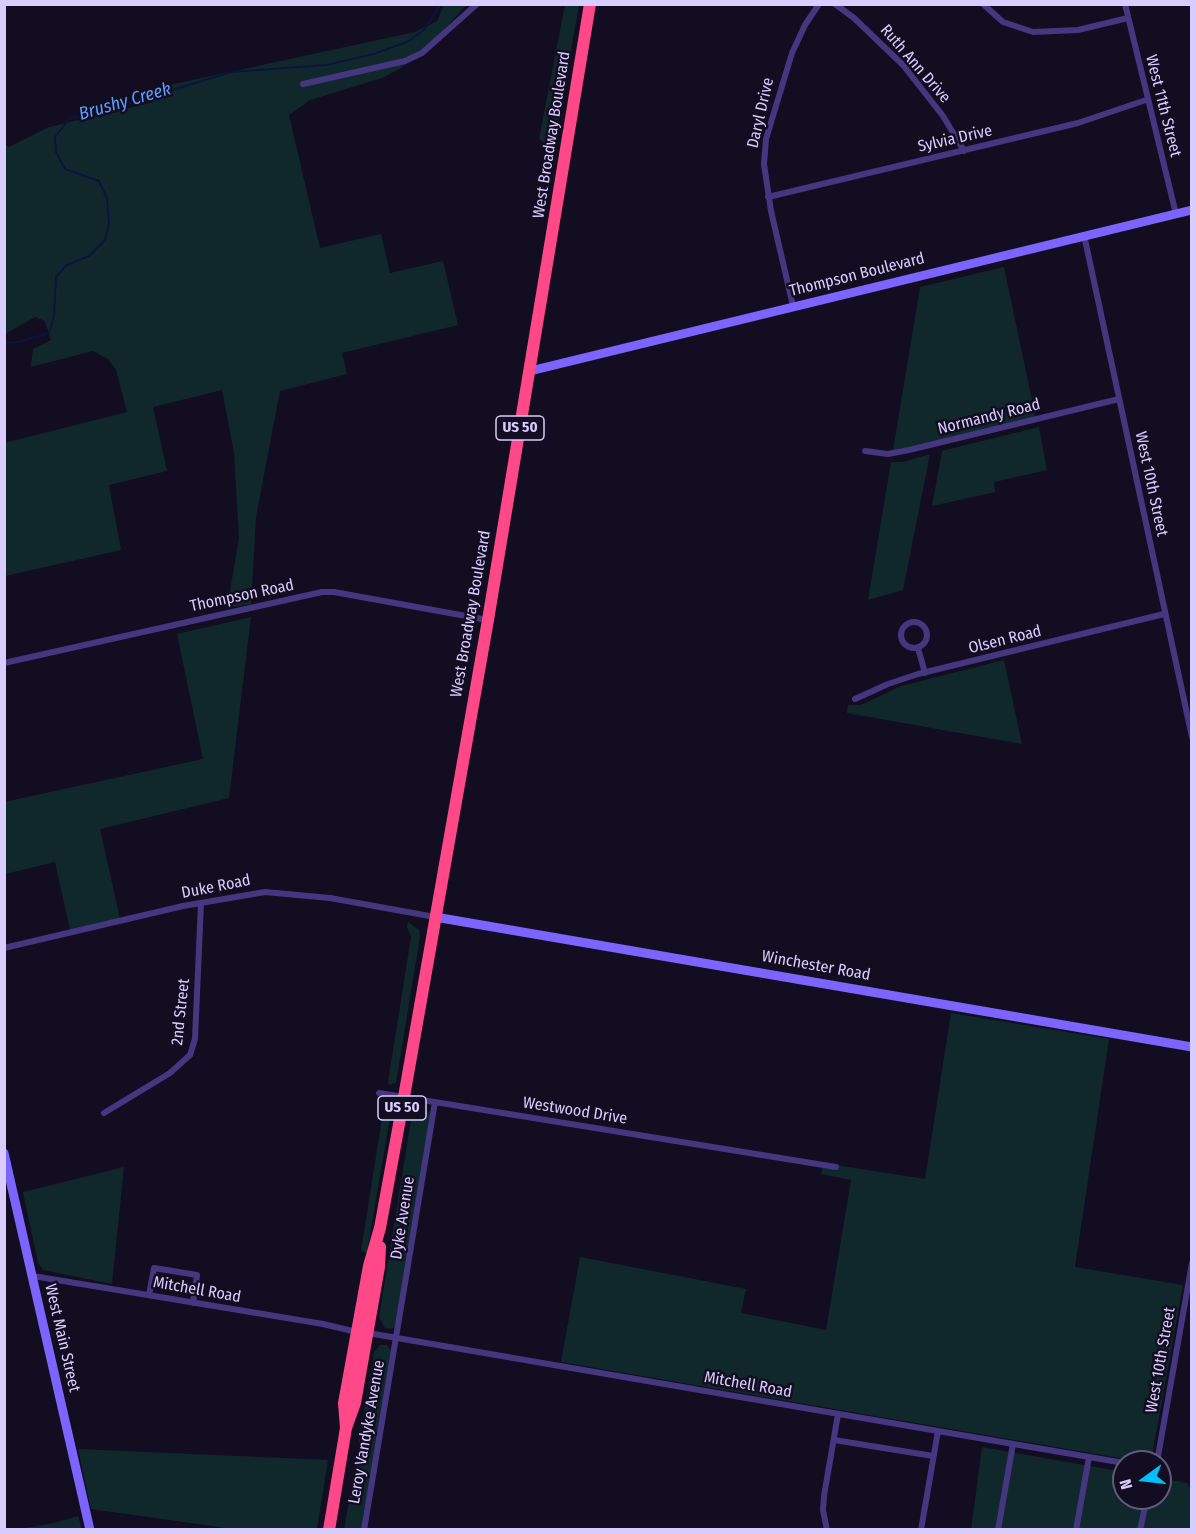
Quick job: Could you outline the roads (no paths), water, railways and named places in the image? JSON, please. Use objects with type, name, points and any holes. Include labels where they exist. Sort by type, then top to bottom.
[{"type":"highway","name":"West Broadway Boulevard","points":[[329,1530],[346,1428],[355,1403],[362,1333],[379,1267],[380,1228],[488,620],[590,4]]},
{"type":"main road","name":"Thompson Boulevard","points":[[530,371],[1191,210]]},
{"type":"main road","name":"Winchester Road","points":[[435,918],[1191,1047]]},
{"type":"main road","name":"West Main Street","points":[[4,1153],[90,1530]]},
{"type":"street","points":[[303,84],[405,61],[422,53],[477,4]]},
{"type":"street","name":"Daryl Drive","points":[[793,306],[768,197],[764,164],[766,139],[777,95],[796,43],[819,4]]},
{"type":"street","name":"Ruth Ann Drive","points":[[835,4],[854,18],[903,65],[943,116],[964,151]]},
{"type":"street","points":[[983,4],[1003,22],[1033,32],[1078,30],[1128,18]]},
{"type":"street","name":"West 11th Street","points":[[1125,4],[1146,99],[1176,214]]},
{"type":"street","name":"Sylvia Drive","points":[[768,197],[1078,123],[1146,99]]},
{"type":"street","name":"West 10th Street","points":[[1084,235],[1191,737]]},
{"type":"street","name":"Normandy Road","points":[[865,451],[888,454],[909,450],[1119,399]]},
{"type":"street","name":"Thompson Road","points":[[4,663],[322,592],[334,592],[488,620]]},
{"type":"street","name":"Olsen Road","points":[[855,699],[888,684],[925,673],[1164,614]]},
{"type":"street","points":[[913,622],[921,624],[927,631],[925,643],[918,648],[909,647],[902,638],[903,630],[913,622]]},
{"type":"street","points":[[918,648],[925,673]]},
{"type":"street","name":"Duke Road","points":[[4,948],[256,892],[275,891],[435,918]]},
{"type":"street","name":"2nd Street","points":[[104,1113],[170,1073],[190,1055],[193,1048],[201,903]]},
{"type":"street","name":"Westwood Drive","points":[[379,1092],[836,1167]]},
{"type":"street","name":"Dyke Avenue","points":[[397,1339],[435,1102]]},
{"type":"street","name":"West 10th Street","points":[[1159,1450],[1191,1263]]},
{"type":"street","points":[[149,1295],[154,1268],[197,1275],[193,1303]]},
{"type":"street","name":"Mitchell Road","points":[[33,1276],[1112,1461]]},
{"type":"street","name":"Leroy Vandyke Avenue","points":[[364,1530],[397,1339]]},
{"type":"street","points":[[827,1530],[823,1510],[824,1496],[838,1414]]},
{"type":"street","points":[[921,1530],[938,1431]]},
{"type":"street","points":[[834,1440],[933,1456]]},
{"type":"street","points":[[998,1530],[1013,1444]]},
{"type":"street","points":[[1076,1530],[1089,1457]]},
{"type":"street","points":[[1140,1530],[1144,1510]]},
{"type":"waterway","name":"Brushy Creek","points":[[4,343],[18,342],[49,333],[54,317],[56,277],[67,265],[89,256],[105,240],[109,224],[107,198],[99,181],[65,169],[56,152],[55,137],[70,118],[95,114],[231,72],[326,65],[374,54],[409,41],[425,29],[441,4]]}]
